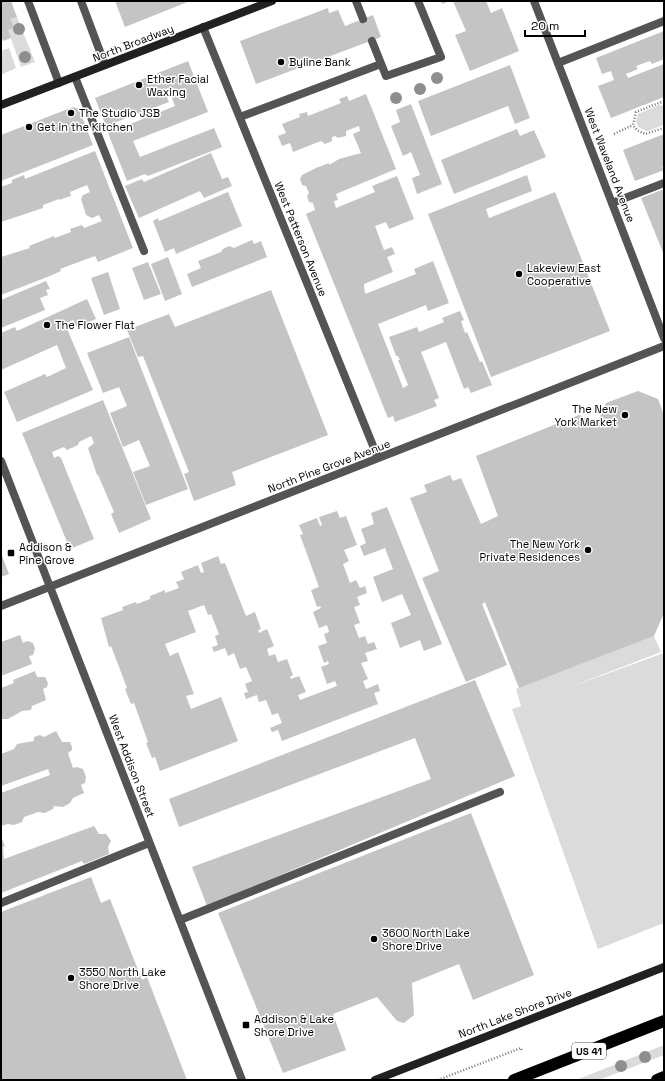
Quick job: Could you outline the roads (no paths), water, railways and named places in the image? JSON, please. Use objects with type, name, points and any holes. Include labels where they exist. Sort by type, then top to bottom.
[{"type":"highway","name":"US 41","points":[[514,1080],[664,1021]]},
{"type":"highway","points":[[657,1080],[664,1077]]},
{"type":"main road","name":"North Broadway","points":[[1,105],[272,1]]},
{"type":"main road","name":"North Lake Shore Drive","points":[[375,1080],[664,967]]},
{"type":"street","points":[[28,1],[59,83]]},
{"type":"street","points":[[81,1],[105,65]]},
{"type":"street","points":[[356,1],[363,19]]},
{"type":"street","points":[[372,40],[386,76],[441,57],[418,1]]},
{"type":"street","name":"West Waveland Avenue","points":[[534,1],[664,338]]},
{"type":"street","points":[[558,63],[664,22]]},
{"type":"street","name":"West Patterson Avenue","points":[[204,28],[378,458]]},
{"type":"street","points":[[240,117],[381,64]]},
{"type":"street","points":[[75,77],[144,251]]},
{"type":"street","points":[[612,203],[664,183]]},
{"type":"street","name":"North Pine Grove Avenue","points":[[1,606],[664,346]]},
{"type":"street","name":"West Addison Street","points":[[1,461],[242,1080]]},
{"type":"street","points":[[180,920],[500,792]]},
{"type":"street","points":[[1,903],[149,843]]},
{"type":"place","name":"Byline Bank","points":[[281,62]]},
{"type":"place","name":"Ether Facial Waxing","points":[[139,85]]},
{"type":"place","name":"The Studio JSB","points":[[71,113]]},
{"type":"place","name":"Get in the Kitchen","points":[[29,127]]},
{"type":"place","name":"Lakeview East Cooperative","points":[[519,274]]},
{"type":"place","name":"The Flower Flat","points":[[47,325]]},
{"type":"place","name":"The New York Market","points":[[625,415]]},
{"type":"place","name":"The New York Private Residences","points":[[588,550]]},
{"type":"place","name":"Addison & Pine Grove","points":[[11,553]]},
{"type":"place","name":"3600 North Lake Shore Drive","points":[[374,939]]},
{"type":"place","name":"3550 North Lake Shore Drive","points":[[71,978]]},
{"type":"place","name":"Addison & Lake Shore Drive","points":[[246,1025]]}]
